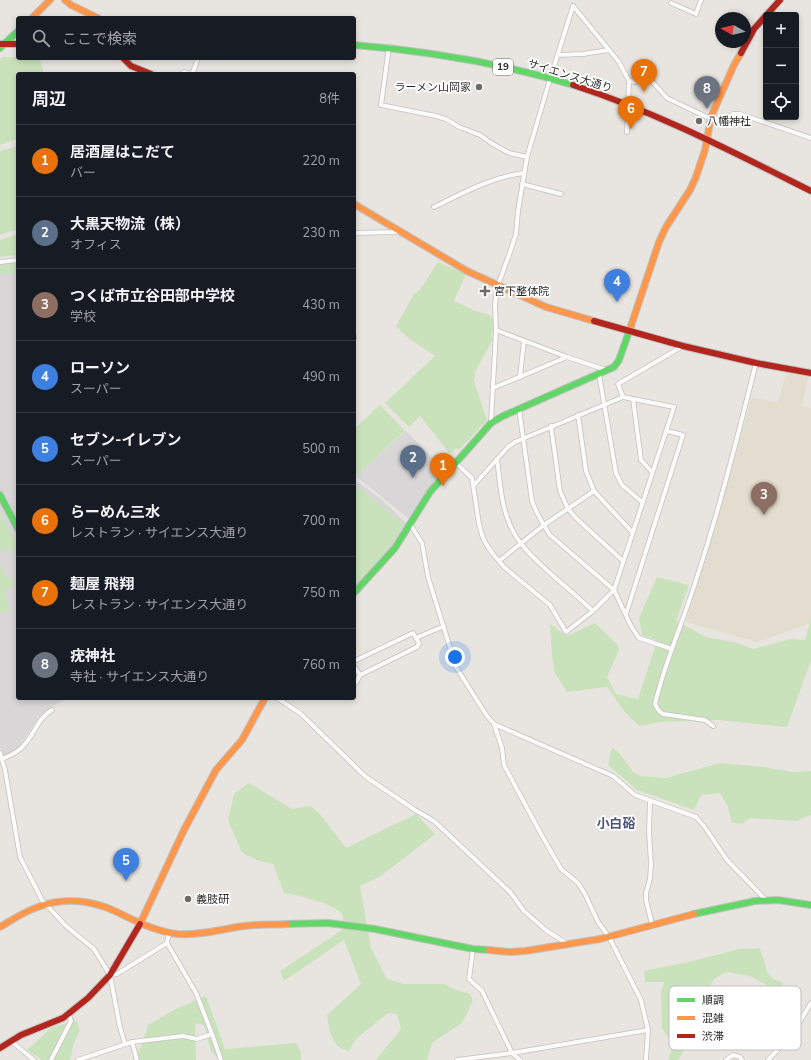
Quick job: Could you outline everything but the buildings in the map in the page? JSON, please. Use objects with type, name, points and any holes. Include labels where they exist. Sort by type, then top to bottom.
[{"type":"street","points":[[34,16],[50,0]]},
{"type":"street","points":[[65,0],[71,5],[94,16]]},
{"type":"street","points":[[671,3],[696,14],[701,0]]},
{"type":"street","points":[[356,591],[395,548],[430,492],[491,423],[614,366],[618,360],[659,242],[666,227],[696,177],[707,140],[711,118],[734,65],[754,29],[777,1]]},
{"type":"street","points":[[491,423],[498,285],[510,256],[516,234],[527,157],[573,6],[619,62],[629,81],[627,132]]},
{"type":"street","points":[[1,46],[16,33]]},
{"type":"street","points":[[1,46],[16,44]]},
{"type":"street","name":"サイエンス大通り","points":[[356,45],[389,47],[471,60],[550,79],[628,105],[707,140],[811,191]]},
{"type":"street","points":[[389,47],[380,105],[446,119],[459,127],[480,135],[509,153],[527,157]]},
{"type":"street","points":[[558,54],[583,54],[609,50]]},
{"type":"street","points":[[124,60],[130,66],[146,72]]},
{"type":"street","points":[[193,72],[197,60]]},
{"type":"street","points":[[629,81],[636,82],[648,77],[667,98],[696,113],[711,118],[723,120],[733,114],[740,114],[811,138]]},
{"type":"street","points":[[434,206],[493,180],[524,173]]},
{"type":"street","points":[[522,184],[562,194]]},
{"type":"street","points":[[356,205],[467,271],[546,307],[628,332],[683,346],[756,363],[811,372]]},
{"type":"street","points":[[356,233],[400,232]]},
{"type":"street","points":[[0,262],[16,260]]},
{"type":"street","points":[[496,330],[567,357],[607,370]]},
{"type":"street","points":[[520,377],[524,341]]},
{"type":"street","points":[[623,397],[618,384],[683,346]]},
{"type":"street","points":[[493,388],[567,357]]},
{"type":"street","points":[[713,726],[705,720],[663,714],[659,711],[655,704],[672,649],[697,578],[756,363]]},
{"type":"street","points":[[599,374],[616,473],[622,485],[642,502]]},
{"type":"street","points":[[456,463],[472,478],[479,524],[483,538],[493,554],[499,562],[550,605],[566,632],[593,611],[614,590],[674,407],[623,397],[605,403],[523,438],[508,447],[474,485]]},
{"type":"street","points":[[633,399],[640,460],[652,472]]},
{"type":"street","points":[[519,409],[532,501],[535,510],[550,535],[614,590],[633,630],[639,638],[672,649]]},
{"type":"street","points":[[578,415],[586,471],[594,491],[632,532]]},
{"type":"street","points":[[550,426],[560,491],[568,509],[623,561]]},
{"type":"street","points":[[626,615],[684,435],[667,430]]},
{"type":"street","points":[[498,459],[503,500],[507,518],[520,544],[530,555],[593,611]]},
{"type":"street","points":[[499,562],[544,525],[594,491]]},
{"type":"street","points":[[0,495],[16,525]]},
{"type":"street","points":[[410,523],[422,543],[428,577],[456,667],[487,716],[494,724],[502,748],[504,764],[541,834],[561,869],[578,883],[585,894],[598,922],[609,937],[641,1000],[648,1030],[646,1060]]},
{"type":"street","points":[[416,638],[444,626]]},
{"type":"street","points":[[356,660],[413,633],[419,643],[417,647],[360,674],[356,682]]},
{"type":"street","points":[[356,669],[360,674]]},
{"type":"street","points":[[0,1048],[21,1035],[62,1018],[88,998],[110,975],[140,924],[184,830],[216,770],[242,740],[264,700]]},
{"type":"street","points":[[280,700],[300,713],[366,777],[434,821],[510,892],[524,912],[547,931],[568,944]]},
{"type":"street","points":[[2,759],[18,752],[26,744],[40,720],[46,713],[52,710]]},
{"type":"street","points":[[494,724],[613,776],[635,795],[696,817],[704,826],[727,860],[766,900]]},
{"type":"street","points":[[0,753],[20,857],[42,900],[66,926],[94,949],[110,975],[119,1020],[126,1044]]},
{"type":"street","points":[[650,800],[649,832],[651,864],[650,880],[646,893],[646,900],[652,924]]},
{"type":"street","points":[[0,927],[46,903],[65,900],[88,902],[115,910],[140,924],[169,932],[193,934],[245,926],[328,923],[376,929],[473,949],[517,951],[609,937],[682,916],[755,901],[791,901],[811,905]]},
{"type":"street","points":[[169,932],[167,943],[196,993],[222,1060]]},
{"type":"street","points":[[110,975],[117,974],[167,943]]},
{"type":"street","points":[[473,949],[469,979],[482,991],[512,1053],[520,1060]]},
{"type":"street","points":[[801,1020],[811,1003]]},
{"type":"street","points":[[51,1060],[71,1021],[68,1013]]},
{"type":"street","points":[[457,1060],[512,1053],[648,1030]]},
{"type":"street","points":[[78,1060],[132,1042],[183,1036],[197,1039],[212,1034]]},
{"type":"street","points":[[11,1041],[34,1060]]},
{"type":"street","points":[[132,1042],[137,1060]]},
{"type":"street","points":[[768,1060],[778,1050]]},
{"type":"street","points":[[726,1060],[733,1055],[740,1057],[742,1060]]},
{"type":"shaded area","points":[[16,262],[16,700],[65,700],[51,707],[41,715],[18,748],[5,756],[3,755],[0,747],[0,264]]},
{"type":"shaded area","points":[[786,373],[808,377],[802,406],[811,408],[811,623],[757,642],[686,622],[752,398],[778,402]]},
{"type":"shaded area","points":[[406,431],[445,470],[423,497],[409,519],[357,477],[357,475]]},
{"type":"shaded area","points":[[356,480],[380,498],[406,523],[382,560],[356,586]]},
{"type":"green space","points":[[4,57],[16,57],[16,60],[40,60],[44,72],[16,72],[16,140],[0,145],[0,59]]},
{"type":"green space","points":[[16,147],[16,230],[0,235],[0,151]]},
{"type":"green space","points":[[16,235],[16,255],[0,257],[0,240]]},
{"type":"green space","points":[[438,262],[466,274],[454,301],[475,311],[490,315],[493,320],[492,341],[475,372],[474,381],[487,420],[459,450],[456,448],[450,454],[420,416],[409,427],[385,403],[435,356],[407,337],[396,326],[414,294],[420,290]]},
{"type":"green space","points":[[16,264],[16,272],[2,275],[0,273],[0,266]]},
{"type":"green space","points":[[380,405],[405,431],[357,475],[356,427]]},
{"type":"green space","points":[[356,486],[403,524],[389,548],[356,584]]},
{"type":"green space","points":[[0,512],[16,540],[16,559],[12,548],[0,552]]},
{"type":"green space","points":[[0,563],[5,577],[11,577],[14,586],[4,591],[11,610],[0,613]]},
{"type":"green space","points":[[657,577],[689,585],[676,621],[706,637],[737,643],[753,649],[791,639],[805,640],[811,618],[811,661],[787,727],[719,720],[660,722],[639,726],[624,711],[607,687],[567,692],[555,673],[552,657],[550,624],[567,636],[595,623],[617,644],[619,650],[607,677],[616,694],[638,699],[657,641],[642,635],[639,618]]},
{"type":"green space","points":[[612,747],[620,754],[634,773],[642,776],[666,778],[719,763],[763,767],[793,772],[811,771],[811,815],[797,821],[750,818],[742,824],[732,823],[728,807],[720,793],[701,795],[694,810],[637,790],[608,765]]},
{"type":"green space","points":[[249,783],[292,809],[310,806],[321,815],[346,848],[416,814],[435,834],[381,876],[360,886],[371,948],[387,979],[405,984],[444,984],[456,990],[470,994],[473,1001],[462,1023],[432,1043],[427,1060],[376,1060],[401,1029],[397,1014],[388,1013],[356,1039],[349,1051],[338,1046],[335,1042],[330,1032],[327,1015],[361,984],[344,940],[284,981],[280,971],[342,930],[343,918],[342,914],[336,909],[322,903],[284,893],[273,864],[259,861],[242,853],[228,820],[234,794]]},
{"type":"green space","points":[[760,948],[767,971],[773,979],[784,983],[782,986],[768,986],[750,976],[727,972],[715,978],[709,986],[669,986],[669,1039],[662,1028],[661,991],[664,982],[645,982],[644,971],[693,961],[739,949]]},
{"type":"green space","points":[[206,996],[225,1049],[296,1043],[301,1052],[301,1060],[219,1060],[211,1051],[204,1025],[195,1023],[196,1060],[134,1060],[141,1047],[148,1025],[174,1010]]},
{"type":"green space","points":[[76,1020],[80,1030],[74,1043],[70,1060],[42,1060],[27,1050],[51,1028]]},
{"type":"green space","points":[[671,1050],[684,1050],[678,1060],[668,1060]]},
{"type":"traffic: fast","points":[[0,48],[16,33]]},
{"type":"traffic: fast","points":[[356,45],[437,54],[492,64],[573,85]]},
{"type":"traffic: fast","points":[[356,591],[395,548],[430,492],[491,423],[503,416],[614,367],[619,360],[631,326]]},
{"type":"traffic: fast","points":[[0,495],[16,525]]},
{"type":"traffic: fast","points":[[694,914],[755,901],[778,900],[811,905]]},
{"type":"traffic: fast","points":[[287,924],[328,923],[375,929],[473,949],[489,950]]},
{"type":"traffic: slow","points":[[34,16],[50,0]]},
{"type":"traffic: slow","points":[[65,0],[71,5],[94,16]]},
{"type":"traffic: slow","points":[[631,326],[659,242],[666,227],[690,190],[696,177],[705,150],[711,117],[734,65],[741,53]]},
{"type":"traffic: slow","points":[[356,205],[467,271],[546,307],[594,321]]},
{"type":"traffic: slow","points":[[140,924],[184,830],[216,770],[242,740],[264,700]]},
{"type":"traffic: slow","points":[[0,927],[33,909],[48,904],[68,901],[78,901],[98,905],[117,912],[139,923],[169,933],[177,934],[202,933],[249,925],[287,924]]},
{"type":"traffic: slow","points":[[489,950],[509,952],[525,951],[600,939],[694,914]]},
{"type":"traffic: jam","points":[[741,53],[754,29],[780,0]]},
{"type":"traffic: jam","points":[[0,44],[16,44]]},
{"type":"traffic: jam","points":[[125,60],[131,66],[146,72]]},
{"type":"traffic: jam","points":[[573,85],[634,107],[664,120],[723,147],[811,191]]},
{"type":"traffic: jam","points":[[594,321],[683,346],[756,363],[811,373]]},
{"type":"traffic: jam","points":[[0,1048],[21,1035],[63,1018],[88,998],[110,975],[140,924]]},
{"type":"place","name":"ラーメン山岡家","points":[[479,87]]},
{"type":"place","name":"麺屋 飛翔","points":[[644,92]]},
{"type":"place","name":"疣神社","points":[[707,109]]},
{"type":"place","name":"八幡神社","points":[[699,121]]},
{"type":"place","name":"らーめん三水","points":[[631,129]]},
{"type":"place","name":"宮下整体院","points":[[485,291]]},
{"type":"place","name":"ローソン","points":[[617,302]]},
{"type":"place","name":"大黒天物流（株）","points":[[413,478]]},
{"type":"place","name":"居酒屋はこだて","points":[[443,486]]},
{"type":"place","name":"つくば市立谷田部中学校","points":[[764,515]]},
{"type":"place","name":"セブン-イレブン","points":[[126,881]]},
{"type":"place","name":"義肢研","points":[[188,899]]},
{"type":"district","name":"小白硲","points":[[616,824]]}]
